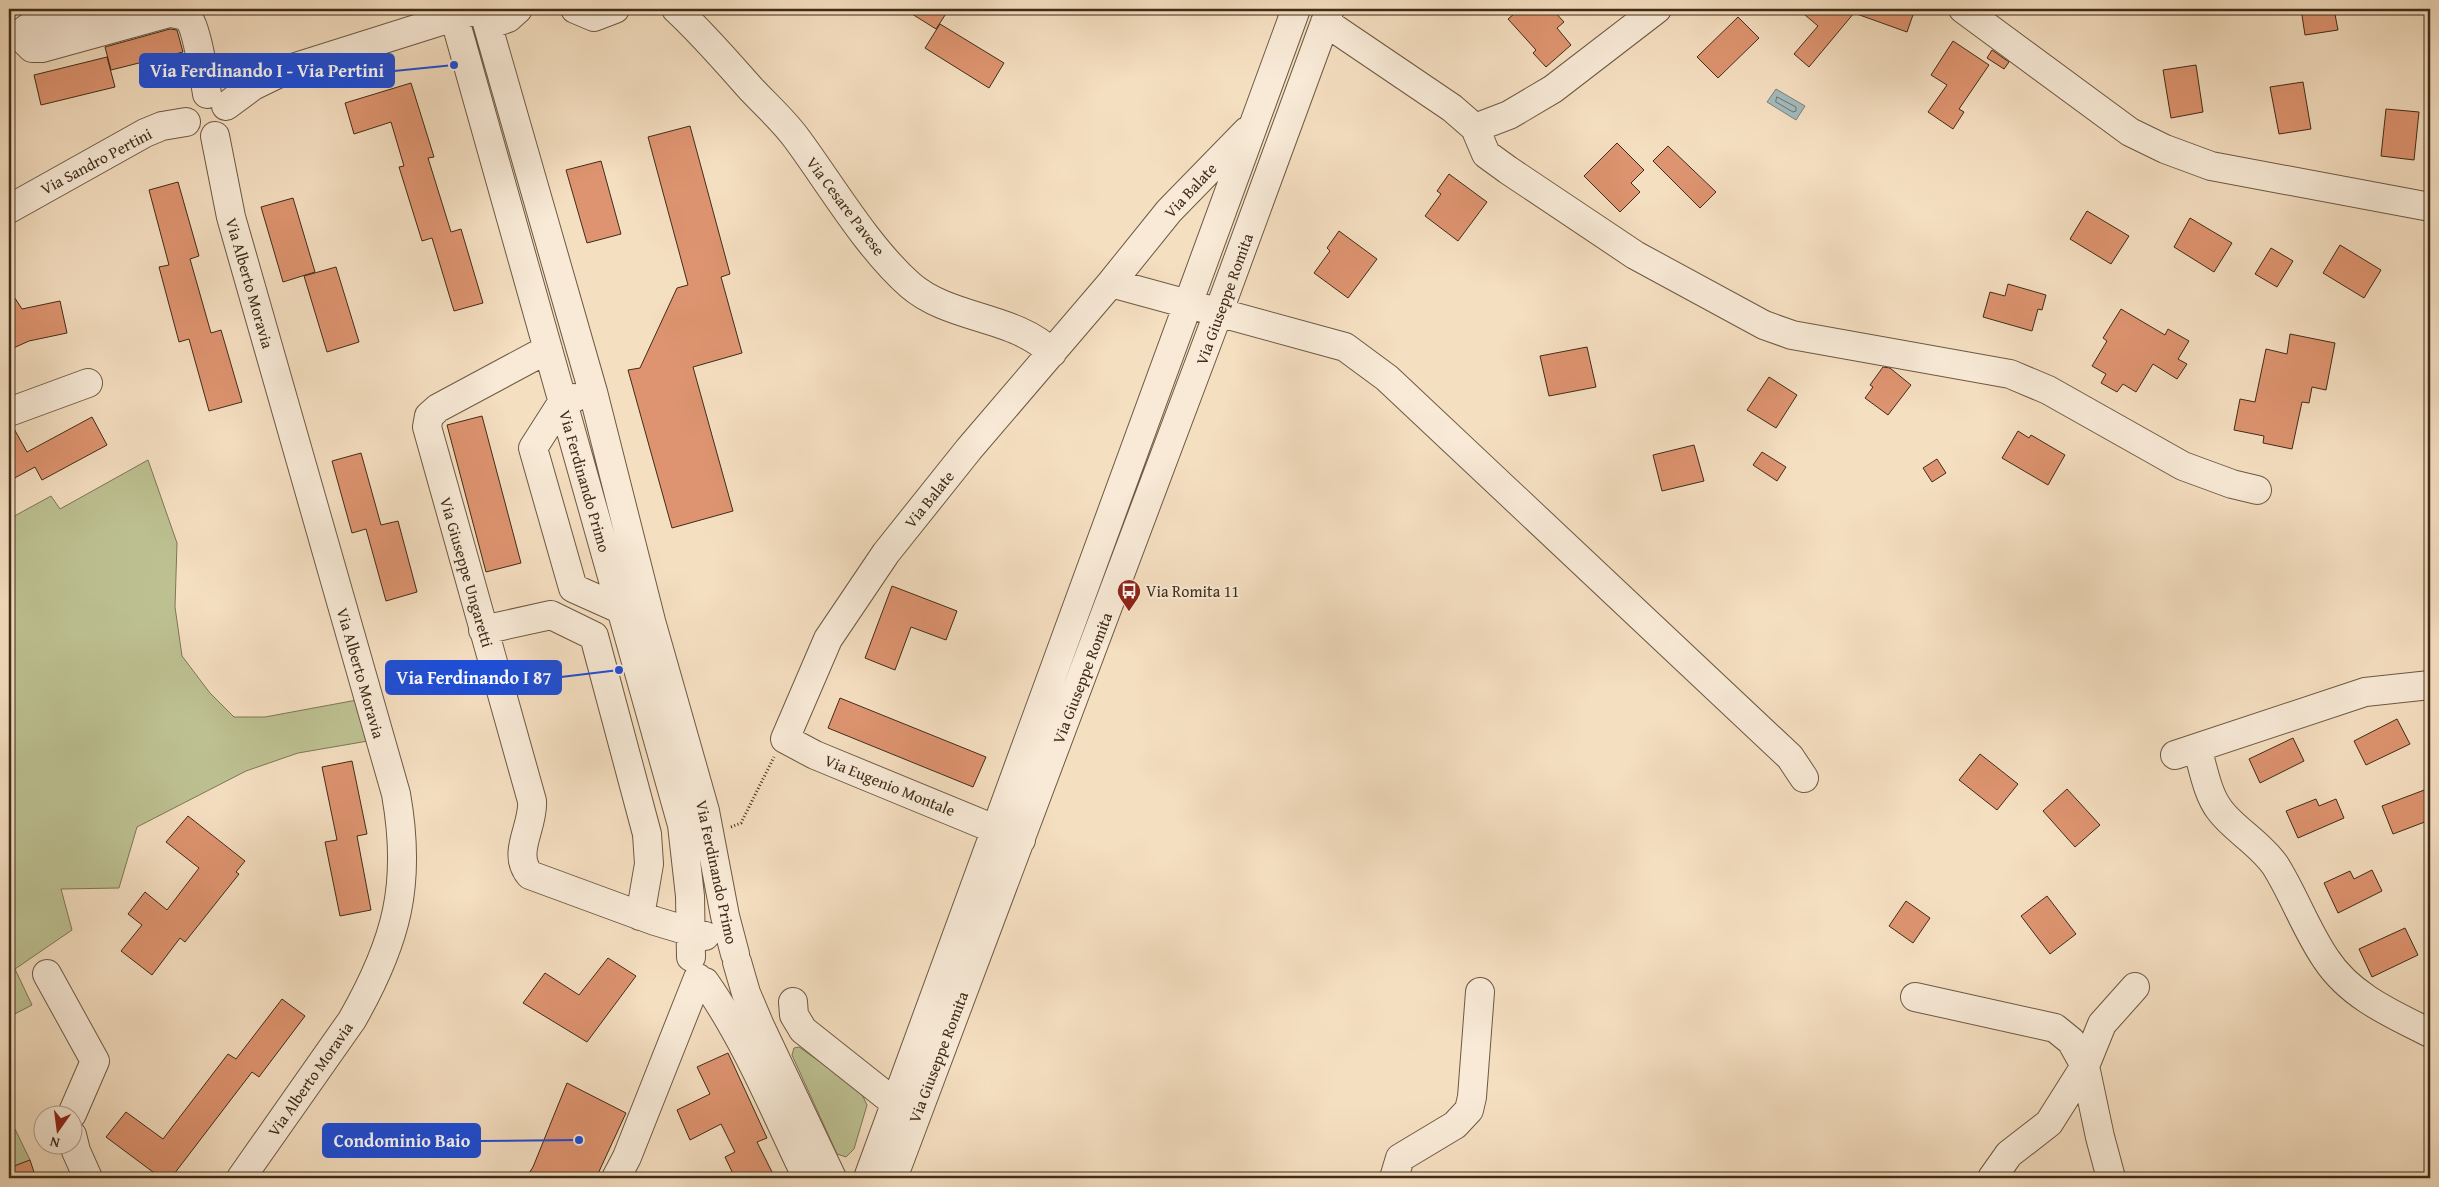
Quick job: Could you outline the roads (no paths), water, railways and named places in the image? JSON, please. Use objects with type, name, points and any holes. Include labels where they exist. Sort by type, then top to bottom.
[{"type":"street","points":[[100,9],[31,26],[25,30],[25,41],[32,48],[42,48],[169,13],[181,14],[190,22],[203,69],[216,100],[228,119],[226,126],[215,136],[201,137],[194,134],[186,122],[186,108],[196,97],[216,100],[253,86],[286,70],[453,13],[486,20],[508,18],[518,9]]},
{"type":"street","points":[[574,9],[594,16],[615,9]]},
{"type":"street","name":"Via Cesare Pavese","points":[[676,9],[796,138],[818,171],[889,263],[911,286],[939,304],[1026,335],[1044,344],[1052,353]]},
{"type":"street","name":"Via Giuseppe Romita","points":[[893,1178],[924,1058],[996,828],[1296,9]]},
{"type":"street","points":[[1476,128],[1509,114],[1554,89],[1657,9]]},
{"type":"street","points":[[1963,9],[2130,132],[2165,149],[2211,166],[2430,208]]},
{"type":"street","name":"Via Ferdinando Primo","points":[[453,13],[563,401],[633,619],[710,836],[725,916],[746,993],[826,1176]]},
{"type":"street","points":[[1328,15],[1476,128],[1486,154],[1508,170],[1635,255],[1764,325],[1792,336],[2010,374],[2048,390],[2183,466],[2232,484],[2257,490]]},
{"type":"street","name":"Via Giuseppe Romita","points":[[868,1178],[895,1103],[924,1058],[1021,840],[1328,15]]},
{"type":"street","points":[[463,48],[486,20]]},
{"type":"street","name":"Via Ferdinando Primo","points":[[486,20],[593,392],[633,619]]},
{"type":"street","name":"Via Sandro Pertini","points":[[9,209],[145,133],[162,126],[186,122]]},
{"type":"street","points":[[1254,124],[1284,136]]},
{"type":"street","name":"Via Balate","points":[[785,739],[828,639],[886,553],[969,449],[1111,283],[1169,211],[1254,124]]},
{"type":"street","name":"Via Alberto Moravia","points":[[215,136],[231,217],[396,794],[403,851],[398,913],[391,940],[367,994],[352,1020],[241,1178]]},
{"type":"street","points":[[1111,283],[1345,347],[1387,378],[1790,757],[1804,778]]},
{"type":"street","points":[[545,337],[571,316]]},
{"type":"street","name":"Via Giuseppe Ungaretti","points":[[545,337],[438,408],[429,416],[427,427],[532,801],[531,824],[521,858],[524,868],[530,875],[648,918],[698,959],[727,942],[736,958]]},
{"type":"street","points":[[9,412],[88,383]]},
{"type":"street","points":[[593,392],[563,401],[533,448],[573,588],[633,619]]},
{"type":"street","points":[[483,630],[551,614],[594,636],[647,834],[650,864],[648,918]]},
{"type":"street","name":"Via Ferdinando Primo","points":[[649,661],[684,838],[698,959],[738,1034],[826,1176]]},
{"type":"street","points":[[2430,685],[2365,692],[2186,752],[2210,790],[2219,809],[2259,846],[2275,866],[2326,960],[2351,987],[2379,1008],[2430,1033]]},
{"type":"street","points":[[1035,724],[1060,735]]},
{"type":"street","name":"Via Eugenio Montale","points":[[785,739],[815,755],[996,828],[1021,840]]},
{"type":"street","points":[[698,959],[719,984],[726,981],[735,969],[736,958]]},
{"type":"street","points":[[616,1178],[628,1156],[698,959]]},
{"type":"street","points":[[48,974],[96,1061],[77,1104]]},
{"type":"street","points":[[1992,1178],[2009,1154],[2049,1123],[2085,1066],[2102,1024],[2135,986]]},
{"type":"street","points":[[1394,1178],[1400,1158],[1455,1125],[1469,1110],[1472,1097],[1480,992]]},
{"type":"street","points":[[1915,997],[2055,1028],[2071,1041],[2085,1066],[2111,1178]]},
{"type":"street","points":[[793,1002],[794,1015],[803,1030],[895,1103]]},
{"type":"street","points":[[862,1178],[882,1139]]},
{"type":"street","points":[[77,1154],[88,1178]]},
{"type":"water","points":[[1776,89],[1805,106],[1796,120],[1767,102]]},
{"type":"place","name":"Via Ferdinando I - Via Pertini","points":[[454,65]]},
{"type":"place","name":"Via Romita 11","points":[[1129,612]]},
{"type":"place","name":"Via Ferdinando I 87","points":[[619,670]]},
{"type":"place","name":"Condominio Baio","points":[[579,1140]]}]
